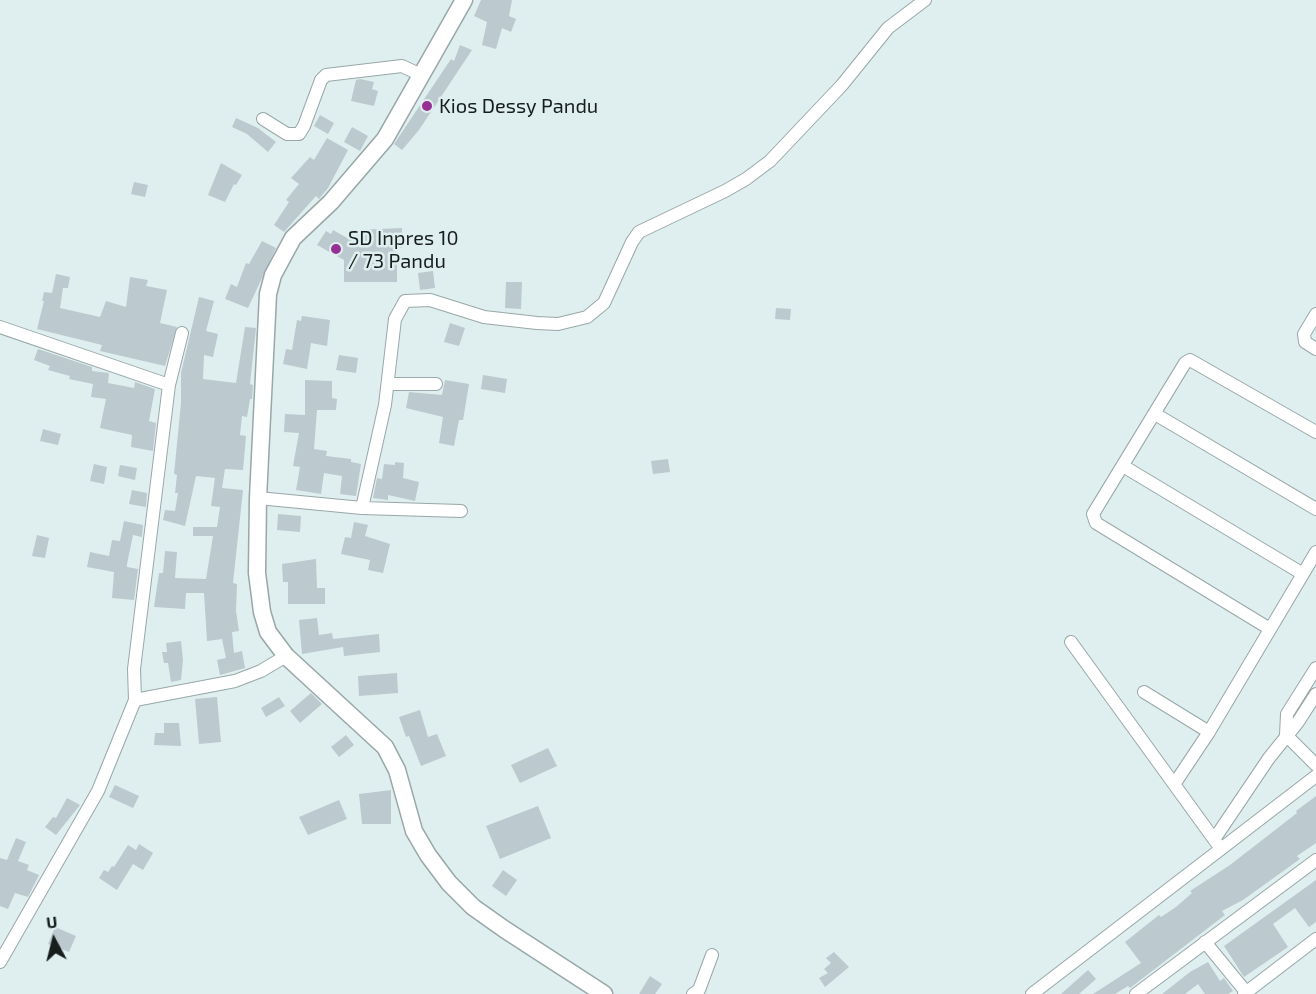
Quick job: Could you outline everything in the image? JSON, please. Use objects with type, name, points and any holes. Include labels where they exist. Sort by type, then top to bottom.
[{"type":"highway","points":[[464,0],[385,139],[331,202],[293,238],[273,275],[268,294],[258,498],[257,573],[262,612],[267,632],[286,657],[385,747],[397,770],[414,831],[449,883],[473,907],[604,994]]},
{"type":"street","points":[[362,508],[389,384],[395,319],[405,301],[430,300],[484,317],[537,323],[572,321],[595,311],[610,292],[632,242],[639,232],[725,191],[770,161],[842,85],[888,28],[925,0]]},
{"type":"street","points":[[263,119],[290,135],[299,134],[321,80],[326,75],[398,66],[421,75]]},
{"type":"street","points":[[1316,314],[1304,334],[1305,342],[1316,349]]},
{"type":"street","points":[[0,327],[169,385]]},
{"type":"street","points":[[0,962],[98,791],[135,700],[134,669],[169,385],[182,333]]},
{"type":"street","points":[[1270,628],[1096,523],[1093,514],[1185,363],[1190,360],[1316,432]]},
{"type":"street","points":[[389,384],[436,384]]},
{"type":"street","points":[[1155,414],[1316,509]]},
{"type":"street","points":[[1123,466],[1303,574]]},
{"type":"street","points":[[258,498],[362,508],[461,511]]},
{"type":"street","points":[[1175,783],[1209,732],[1316,552]]},
{"type":"street","points":[[1071,642],[1218,843]]},
{"type":"street","points":[[135,700],[235,681],[269,667],[286,657]]},
{"type":"street","points":[[1316,669],[1287,714],[1286,735],[1316,765]]},
{"type":"street","points":[[1144,692],[1209,732]]},
{"type":"street","points":[[1218,843],[1286,735],[1298,722],[1316,694]]},
{"type":"street","points":[[1032,994],[1218,843],[1316,776]]},
{"type":"street","points":[[1136,994],[1316,860]]},
{"type":"street","points":[[1205,942],[1245,993],[1316,939]]},
{"type":"street","points":[[693,994],[699,990],[712,955]]},
{"type":"building","points":[[481,0],[512,0],[509,16],[516,19],[511,32],[502,28],[496,49],[482,45],[487,22],[474,16]]},
{"type":"building","points":[[460,45],[472,50],[419,130],[402,150],[394,144],[451,59],[454,61]]},
{"type":"building","points":[[356,80],[374,82],[372,89],[378,91],[374,106],[351,101]]},
{"type":"building","points":[[320,115],[334,123],[328,134],[314,126]]},
{"type":"building","points":[[236,118],[258,128],[276,142],[268,152],[247,134],[232,127]]},
{"type":"building","points":[[352,127],[368,136],[360,151],[344,142]]},
{"type":"building","points":[[327,138],[348,150],[328,188],[319,199],[316,196],[284,232],[274,225],[289,202],[286,200],[299,184],[291,178],[310,157],[314,160]]},
{"type":"building","points":[[221,163],[242,175],[236,185],[234,184],[225,202],[208,195]]},
{"type":"building","points":[[134,182],[148,185],[145,197],[131,194]]},
{"type":"building","points":[[402,228],[402,248],[397,248],[397,282],[344,282],[344,260],[317,245],[326,231],[331,234],[333,230],[358,244],[357,230]]},
{"type":"building","points":[[262,241],[276,248],[248,308],[225,299],[231,284],[237,287],[246,263],[249,264]]},
{"type":"building","points":[[433,271],[435,288],[420,290],[418,273]]},
{"type":"building","points":[[56,274],[70,277],[68,288],[63,288],[60,308],[100,317],[106,301],[126,307],[130,277],[148,280],[146,286],[167,290],[160,323],[177,327],[165,366],[100,351],[102,345],[37,329],[44,292],[52,293]]},
{"type":"building","points":[[506,282],[522,282],[521,309],[505,308]]},
{"type":"building","points":[[199,297],[214,301],[206,331],[218,334],[213,357],[204,355],[203,379],[236,383],[245,327],[256,328],[250,384],[253,385],[252,399],[250,399],[247,417],[242,416],[240,435],[246,436],[243,470],[225,469],[222,488],[243,490],[233,583],[237,584],[236,611],[239,631],[232,632],[234,653],[242,651],[245,668],[220,675],[217,660],[226,658],[222,639],[207,641],[204,593],[186,593],[185,609],[154,607],[159,573],[163,573],[165,551],[177,552],[175,578],[206,579],[213,536],[193,536],[193,527],[217,527],[220,507],[211,506],[215,478],[196,476],[185,526],[163,520],[165,510],[175,511],[178,493],[175,493],[177,475],[174,474],[181,403],[181,373]]},
{"type":"building","points":[[776,308],[791,309],[790,320],[775,319]]},
{"type":"building","points":[[302,316],[330,320],[327,346],[311,343],[307,369],[283,364],[286,349],[292,350],[297,320],[301,321]]},
{"type":"building","points":[[450,323],[465,328],[459,346],[444,342]]},
{"type":"building","points":[[38,349],[92,367],[92,371],[109,373],[108,383],[134,388],[135,382],[155,389],[149,421],[156,423],[153,451],[131,447],[132,435],[100,428],[106,399],[91,397],[93,384],[69,379],[70,376],[48,370],[50,366],[34,360]]},
{"type":"building","points":[[339,355],[358,358],[356,373],[336,370]]},
{"type":"building","points":[[483,375],[507,379],[505,393],[481,389]]},
{"type":"building","points":[[305,380],[332,381],[332,398],[337,399],[336,410],[317,410],[314,449],[327,451],[326,456],[351,459],[351,462],[361,464],[356,496],[340,494],[342,476],[324,473],[321,494],[296,490],[300,467],[293,466],[299,433],[284,432],[285,414],[305,415]]},
{"type":"building","points":[[445,380],[469,384],[463,420],[459,420],[454,446],[439,443],[443,417],[406,408],[409,392],[442,395]]},
{"type":"building","points":[[43,429],[61,434],[58,445],[40,441]]},
{"type":"building","points":[[668,459],[670,472],[653,474],[651,461]]},
{"type":"building","points":[[395,462],[404,463],[403,478],[419,482],[415,501],[388,495],[388,500],[373,498],[377,478],[382,479],[384,464],[395,465]]},
{"type":"building","points":[[94,464],[107,467],[104,484],[90,481]]},
{"type":"building","points":[[120,465],[137,468],[135,480],[118,476]]},
{"type":"building","points":[[132,490],[147,493],[146,507],[129,504]]},
{"type":"building","points":[[278,514],[301,516],[300,532],[277,530]]},
{"type":"building","points":[[124,521],[143,525],[142,537],[133,535],[127,564],[127,567],[138,569],[134,600],[112,598],[114,572],[87,567],[90,552],[109,556],[112,540],[120,541]]},
{"type":"building","points":[[354,522],[368,525],[365,536],[390,544],[383,573],[368,570],[370,560],[341,554],[345,537],[351,538]]},
{"type":"building","points":[[37,535],[49,538],[45,558],[32,556]]},
{"type":"building","points":[[316,559],[317,588],[325,588],[325,604],[288,604],[288,582],[283,582],[282,564]]},
{"type":"building","points":[[317,618],[319,635],[332,633],[333,639],[379,634],[380,652],[344,656],[343,647],[302,654],[299,620]]},
{"type":"building","points":[[181,641],[183,660],[181,680],[171,682],[168,663],[164,663],[162,652],[167,652],[166,643]]},
{"type":"building","points":[[397,673],[398,693],[359,696],[358,676]]},
{"type":"building","points":[[311,693],[322,704],[300,723],[290,711]]},
{"type":"building","points":[[217,697],[221,742],[199,744],[195,699]]},
{"type":"building","points":[[279,697],[285,706],[266,717],[261,708]]},
{"type":"building","points":[[420,710],[428,737],[437,734],[446,756],[421,766],[409,736],[406,737],[399,717]]},
{"type":"building","points":[[164,723],[179,723],[181,746],[154,745],[155,733],[164,733]]},
{"type":"building","points":[[346,735],[354,745],[339,757],[331,747]]},
{"type":"building","points":[[548,748],[557,766],[520,783],[511,765]]},
{"type":"building","points":[[115,785],[139,796],[133,808],[109,797]]},
{"type":"building","points":[[391,790],[391,824],[362,824],[359,794]]},
{"type":"building","points":[[1316,796],[1316,843],[1297,856],[1300,859],[1243,900],[1222,911],[1225,915],[1130,988],[1128,986],[1115,994],[1093,994],[1141,963],[1125,942],[1159,915],[1161,917],[1176,907],[1192,893],[1190,891],[1230,865]]},
{"type":"building","points":[[67,798],[80,805],[56,835],[45,827],[53,817],[56,818]]},
{"type":"building","points":[[339,800],[347,819],[308,835],[299,817]]},
{"type":"building","points":[[538,806],[551,838],[500,859],[486,826]]},
{"type":"building","points":[[16,838],[26,842],[18,861],[29,865],[27,870],[39,875],[28,897],[15,893],[8,909],[0,906],[0,858],[7,860]]},
{"type":"building","points":[[139,844],[153,853],[143,870],[133,864],[117,890],[99,878],[104,870],[108,872],[112,866],[114,867],[128,845],[136,850]]},
{"type":"building","points":[[503,870],[517,880],[506,896],[492,886]]},
{"type":"building","points":[[1316,880],[1316,922],[1309,927],[1295,908],[1273,924],[1288,947],[1244,977],[1224,946]]},
{"type":"building","points":[[55,927],[76,936],[69,952],[48,944]]},
{"type":"building","points":[[834,952],[849,967],[825,987],[819,978],[828,973],[824,969],[831,963],[826,958]]},
{"type":"building","points":[[1208,962],[1220,981],[1224,978],[1233,991],[1228,994],[1205,994],[1198,984],[1185,994],[1162,994],[1190,972]]},
{"type":"building","points":[[1088,970],[1096,979],[1079,994],[1061,994]]},
{"type":"building","points":[[650,976],[662,984],[655,994],[639,994]]},
{"type":"place","name":"Kios Dessy Pandu","points":[[427,106]]},
{"type":"place","name":"SD Inpres 10 / 73 Pandu","points":[[336,249]]}]
